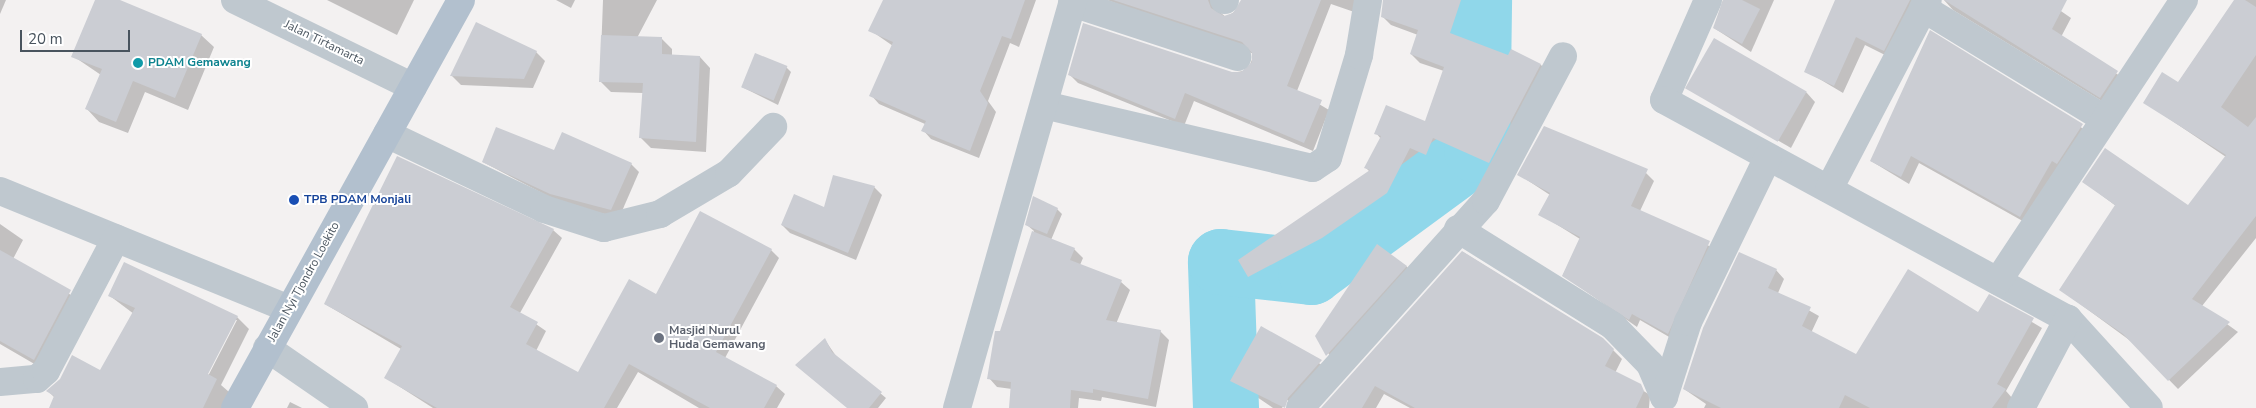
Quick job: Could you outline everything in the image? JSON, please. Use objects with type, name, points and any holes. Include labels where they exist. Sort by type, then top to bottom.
[{"type":"main road","name":"Jalan Nyi Tjondro Loekito","points":[[235,408],[461,0]]},
{"type":"street","name":"Jalan Tirtamarta","points":[[236,0],[413,86]]},
{"type":"street","points":[[1044,106],[1313,168],[1328,158],[1359,55],[1368,0]]},
{"type":"street","points":[[1708,0],[1664,100],[2068,319],[2149,408]]},
{"type":"street","points":[[1998,281],[2184,0]]},
{"type":"street","points":[[957,408],[1044,106],[1072,1],[1237,57]]},
{"type":"street","points":[[1829,189],[1926,4],[2105,119]]},
{"type":"street","points":[[1300,408],[1498,184],[1563,56]]},
{"type":"street","points":[[387,134],[544,209],[604,228],[660,214],[722,178],[773,127]]},
{"type":"street","points":[[1668,404],[1688,322],[1768,156]]},
{"type":"street","points":[[0,191],[289,309]]},
{"type":"street","points":[[1458,229],[1613,326],[1650,364],[1668,404]]},
{"type":"street","points":[[0,382],[37,379],[46,371],[116,238]]},
{"type":"street","points":[[2021,408],[2068,319]]},
{"type":"street","points":[[268,348],[354,408]]},
{"type":"building","name":"PDAM Gemawang","points":[[95,0],[120,0],[202,34],[175,98],[133,81],[116,122],[85,109],[102,69],[71,57]]},
{"type":"building","points":[[883,0],[1025,0],[1011,39],[1002,36],[980,91],[988,103],[970,151],[921,131],[926,121],[869,96],[893,42],[868,31]]},
{"type":"building","points":[[1113,0],[1208,0],[1211,8],[1224,16],[1233,13],[1241,0],[1321,0],[1287,86],[1322,100],[1304,143],[1185,93],[1175,119],[1068,75],[1083,23],[1232,72],[1241,72],[1252,62],[1252,53],[1242,42]]},
{"type":"building","points":[[1383,0],[1461,0],[1450,33],[1508,55],[1511,49],[1541,64],[1489,163],[1433,138],[1426,155],[1410,148],[1387,193],[1322,238],[1248,277],[1238,260],[1370,170],[1364,168],[1381,136],[1374,134],[1386,105],[1425,121],[1444,67],[1410,54],[1418,30],[1381,17]]},
{"type":"building","points":[[1723,0],[1742,0],[1760,9],[1742,44],[1713,28]]},
{"type":"building","points":[[1835,0],[1910,0],[1884,51],[1856,37],[1834,86],[1804,72]]},
{"type":"building","points":[[1944,0],[2067,0],[2052,29],[2118,71],[2100,98]]},
{"type":"building","points":[[2234,0],[2245,0],[2256,7],[2256,55],[2221,107],[2248,127],[2256,117],[2256,216],[2192,299],[2230,322],[2168,381],[2123,334],[2059,290],[2115,205],[2082,182],[2105,148],[2188,205],[2226,155],[2143,103],[2162,72],[2178,82]]},
{"type":"building","points":[[476,22],[537,51],[524,79],[450,76]]},
{"type":"building","points":[[1930,30],[2083,124],[2057,164],[2052,161],[2020,217],[1911,156],[1901,177],[1870,161]]},
{"type":"building","points":[[601,35],[662,37],[662,54],[700,56],[696,142],[639,138],[643,83],[599,82]]},
{"type":"building","points":[[1714,38],[1807,92],[1778,142],[1685,88]]},
{"type":"building","points":[[755,53],[787,66],[774,100],[741,87]]},
{"type":"building","points":[[1544,126],[1648,169],[1631,206],[1710,241],[1668,334],[1632,314],[1629,320],[1562,276],[1580,237],[1538,215],[1550,193],[1517,175]]},
{"type":"building","points":[[496,127],[554,150],[562,132],[632,163],[611,210],[550,194],[482,162]]},
{"type":"building","points":[[397,156],[554,229],[510,307],[538,322],[526,344],[578,372],[629,279],[656,294],[700,211],[772,249],[716,352],[777,385],[764,408],[710,408],[629,364],[604,408],[437,408],[384,378],[402,346],[324,304]]},
{"type":"building","points":[[833,175],[875,186],[848,253],[781,225],[794,194],[824,207]]},
{"type":"building","points":[[1033,196],[1058,208],[1047,234],[1025,225]]},
{"type":"building","points":[[1032,231],[1075,248],[1070,260],[1122,280],[1106,320],[1161,330],[1148,399],[1093,389],[1093,393],[1071,390],[1070,408],[1009,408],[1011,382],[987,379],[995,331],[1000,331]]},
{"type":"building","points":[[1377,244],[1407,266],[1326,356],[1315,336]]},
{"type":"building","points":[[0,250],[71,290],[34,360],[0,341]]},
{"type":"building","points":[[1462,251],[1603,338],[1614,349],[1605,366],[1641,384],[1644,391],[1636,408],[1415,408],[1375,386],[1362,408],[1321,408]]},
{"type":"building","points":[[1739,252],[1777,269],[1768,288],[1811,307],[1802,326],[1856,354],[1908,269],[1978,312],[1989,294],[2034,318],[1997,384],[2006,389],[1992,408],[1870,408],[1845,395],[1839,408],[1721,408],[1683,389],[1703,328]]},
{"type":"building","points":[[124,262],[238,316],[208,374],[217,379],[203,408],[49,408],[54,396],[46,391],[60,379],[72,355],[100,370],[135,308],[108,296]]},
{"type":"building","points":[[1261,326],[1322,360],[1288,398],[1285,408],[1230,381]]},
{"type":"building","points":[[825,338],[832,352],[882,392],[869,408],[847,408],[795,365]]},
{"type":"waterway","points":[[1226,408],[1221,262],[1311,272],[1477,150],[1479,0]]},
{"type":"place","name":"PDAM Gemawang","points":[[138,63]]},
{"type":"place","name":"TPB PDAM Monjali","points":[[294,200]]},
{"type":"place","name":"Masjid Nurul Huda Gemawang","points":[[659,338]]}]
